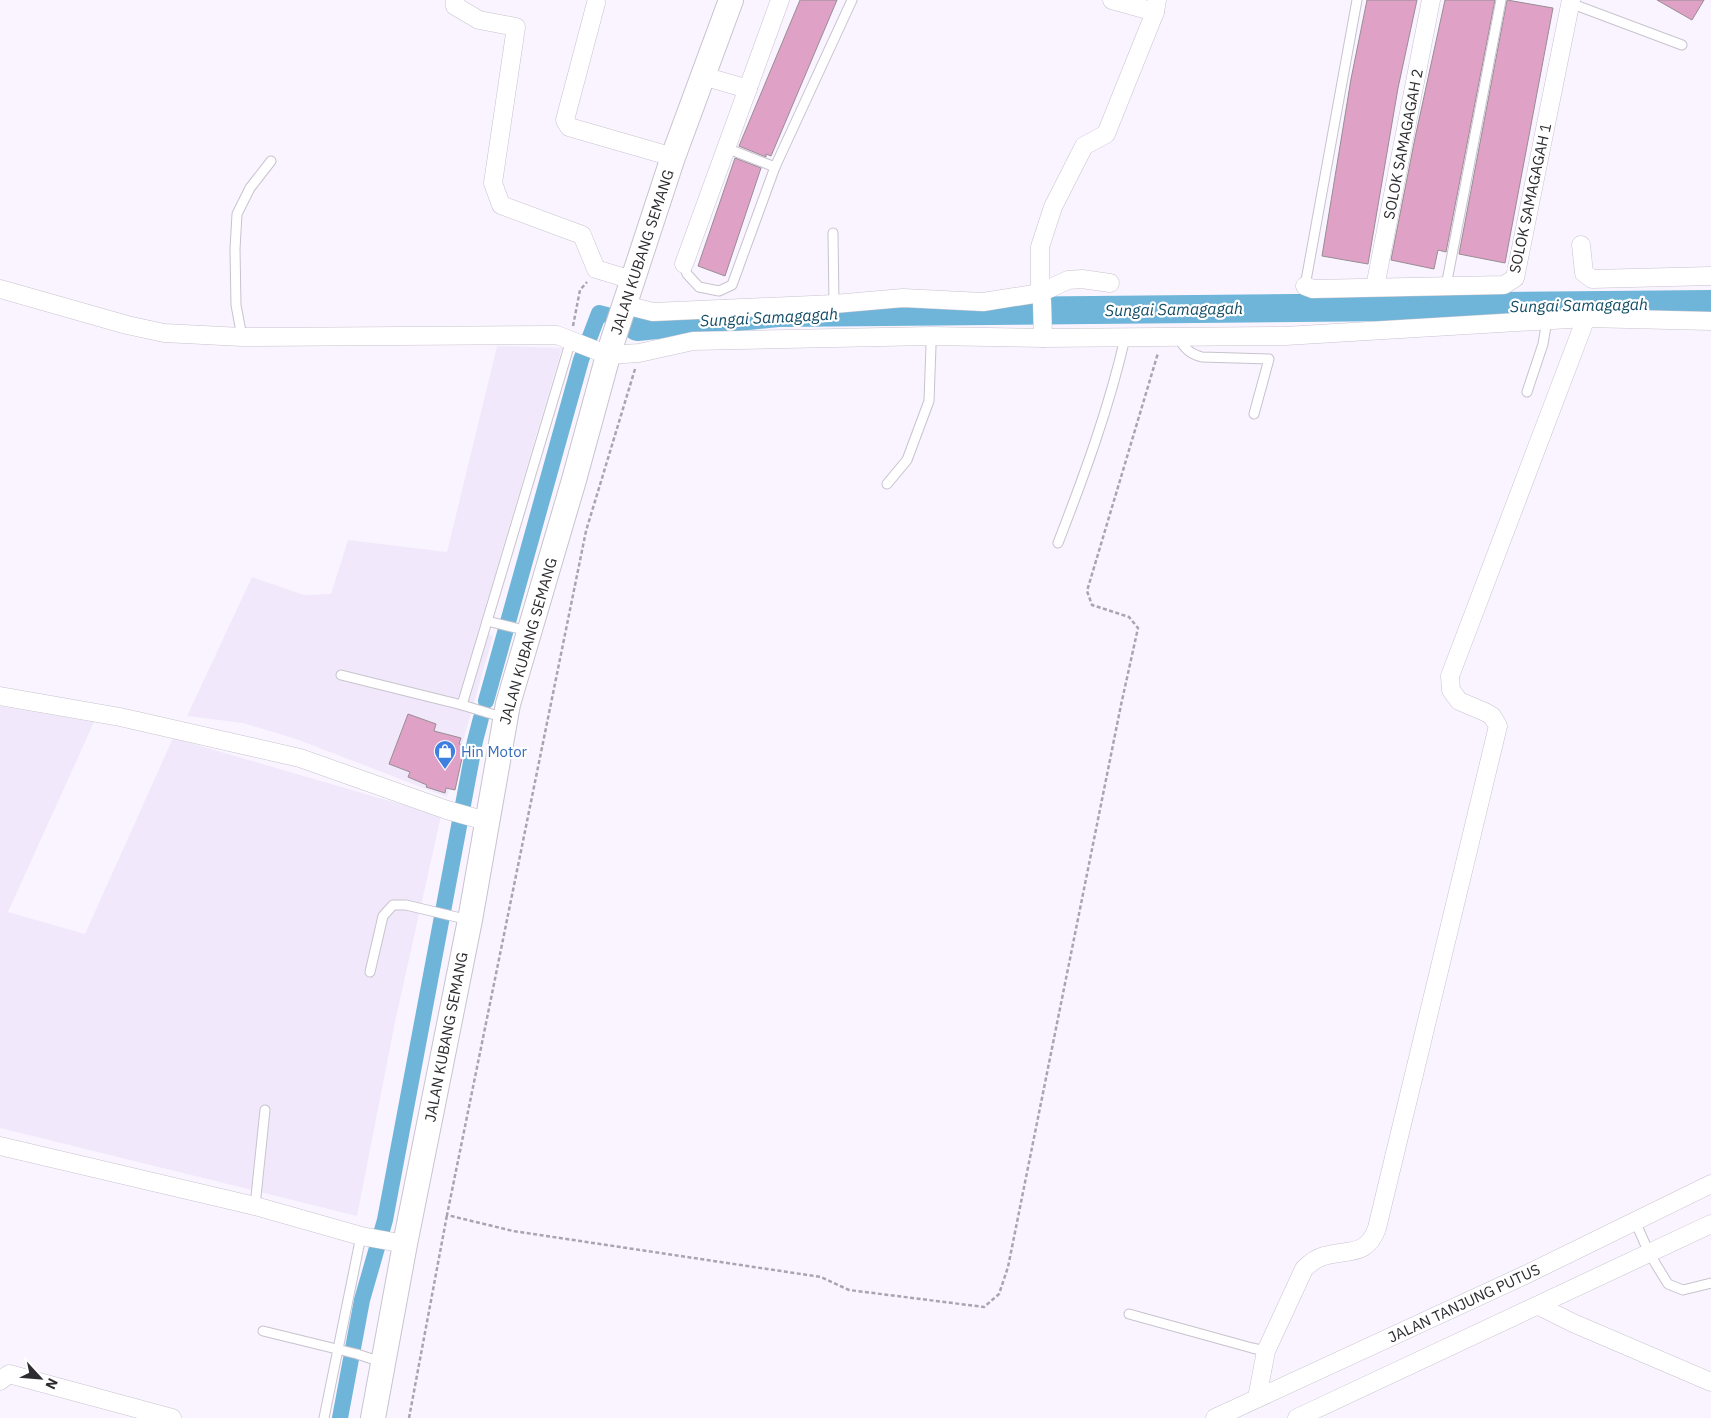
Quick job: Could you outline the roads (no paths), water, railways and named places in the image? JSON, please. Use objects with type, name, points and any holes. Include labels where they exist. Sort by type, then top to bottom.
[{"type":"main road","name":"JALAN KUBANG SEMANG","points":[[373,1418],[384,1363],[380,1239],[460,918],[477,818],[505,719],[519,629],[574,480],[590,348],[624,305],[673,157],[731,0]]},
{"type":"street","points":[[455,0],[455,6],[479,20],[516,27],[493,183],[501,204],[582,235],[596,269],[632,280]]},
{"type":"street","points":[[684,264],[780,0]]},
{"type":"street","points":[[1043,334],[1040,247],[1053,207],[1084,146],[1106,134],[1156,6],[1112,0]]},
{"type":"street","name":"SOLOK SAMAGAGAH 2","points":[[1375,288],[1431,0]]},
{"type":"street","name":"SOLOK SAMAGAGAH 1","points":[[1305,286],[1313,289],[1504,285],[1515,278],[1570,2]]},
{"type":"street","points":[[596,3],[565,120],[569,127],[673,157]]},
{"type":"street","points":[[703,76],[748,89]]},
{"type":"street","points":[[1581,245],[1584,273],[1592,279],[1711,276]]},
{"type":"street","points":[[624,305],[653,312],[834,304],[903,298],[983,302],[1041,297],[1068,280],[1082,279],[1110,283]]},
{"type":"street","points":[[0,289],[127,325],[164,333],[242,338],[557,335],[590,348],[639,353],[693,341],[1043,334],[1125,338],[1285,336],[1586,318],[1711,321]]},
{"type":"street","points":[[1257,1398],[1266,1350],[1304,1268],[1315,1259],[1324,1256],[1357,1251],[1366,1246],[1373,1238],[1377,1228],[1498,726],[1492,716],[1460,701],[1451,690],[1450,676],[1586,318]]},
{"type":"street","points":[[0,696],[120,717],[300,758],[446,810],[477,818]]},
{"type":"street","points":[[0,1146],[255,1206],[380,1239]]},
{"type":"street","name":"JALAN TANJUNG PUTUS","points":[[1215,1418],[1525,1275],[1711,1184]]},
{"type":"street","points":[[1297,1418],[1711,1224]]},
{"type":"street","points":[[1539,1306],[1572,1323],[1711,1382]]},
{"type":"street","points":[[0,1381],[8,1374],[172,1418]]},
{"type":"lane","points":[[684,264],[687,274],[699,287],[719,291],[732,285],[775,166],[852,0]]},
{"type":"lane","points":[[1305,286],[1357,0]]},
{"type":"lane","points":[[1446,286],[1501,0]]},
{"type":"lane","points":[[1570,2],[1682,45]]},
{"type":"lane","points":[[726,148],[775,166]]},
{"type":"lane","points":[[242,338],[236,305],[235,249],[237,214],[250,188],[271,161]]},
{"type":"lane","points":[[833,233],[834,304]]},
{"type":"lane","points":[[1527,392],[1542,344],[1547,320]]},
{"type":"lane","points":[[887,484],[907,460],[929,401],[930,336]]},
{"type":"lane","points":[[1170,337],[1193,355],[1269,360],[1254,414]]},
{"type":"lane","points":[[1058,543],[1073,505],[1114,384],[1125,338]]},
{"type":"lane","points":[[462,705],[487,621],[590,348]]},
{"type":"lane","points":[[487,621],[519,629]]},
{"type":"lane","points":[[341,675],[462,705],[505,719]]},
{"type":"lane","points":[[370,972],[383,916],[393,905],[406,904],[460,918]]},
{"type":"lane","points":[[255,1206],[265,1110]]},
{"type":"lane","points":[[1635,1221],[1649,1253],[1668,1284],[1683,1290],[1711,1283]]},
{"type":"lane","points":[[324,1418],[342,1350],[380,1239]]},
{"type":"lane","points":[[1129,1314],[1252,1348],[1266,1350]]},
{"type":"lane","points":[[263,1331],[342,1350],[384,1363]]},
{"type":"waterway","name":"Sungai Samagagah","points":[[637,327],[778,313],[1711,304]]},
{"type":"waterway","points":[[486,701],[581,360],[599,313],[607,315]]},
{"type":"waterway","points":[[340,1418],[362,1300],[385,1220],[475,741],[481,718]]},
{"type":"place","name":"Hin Motor","points":[[445,770]]}]
